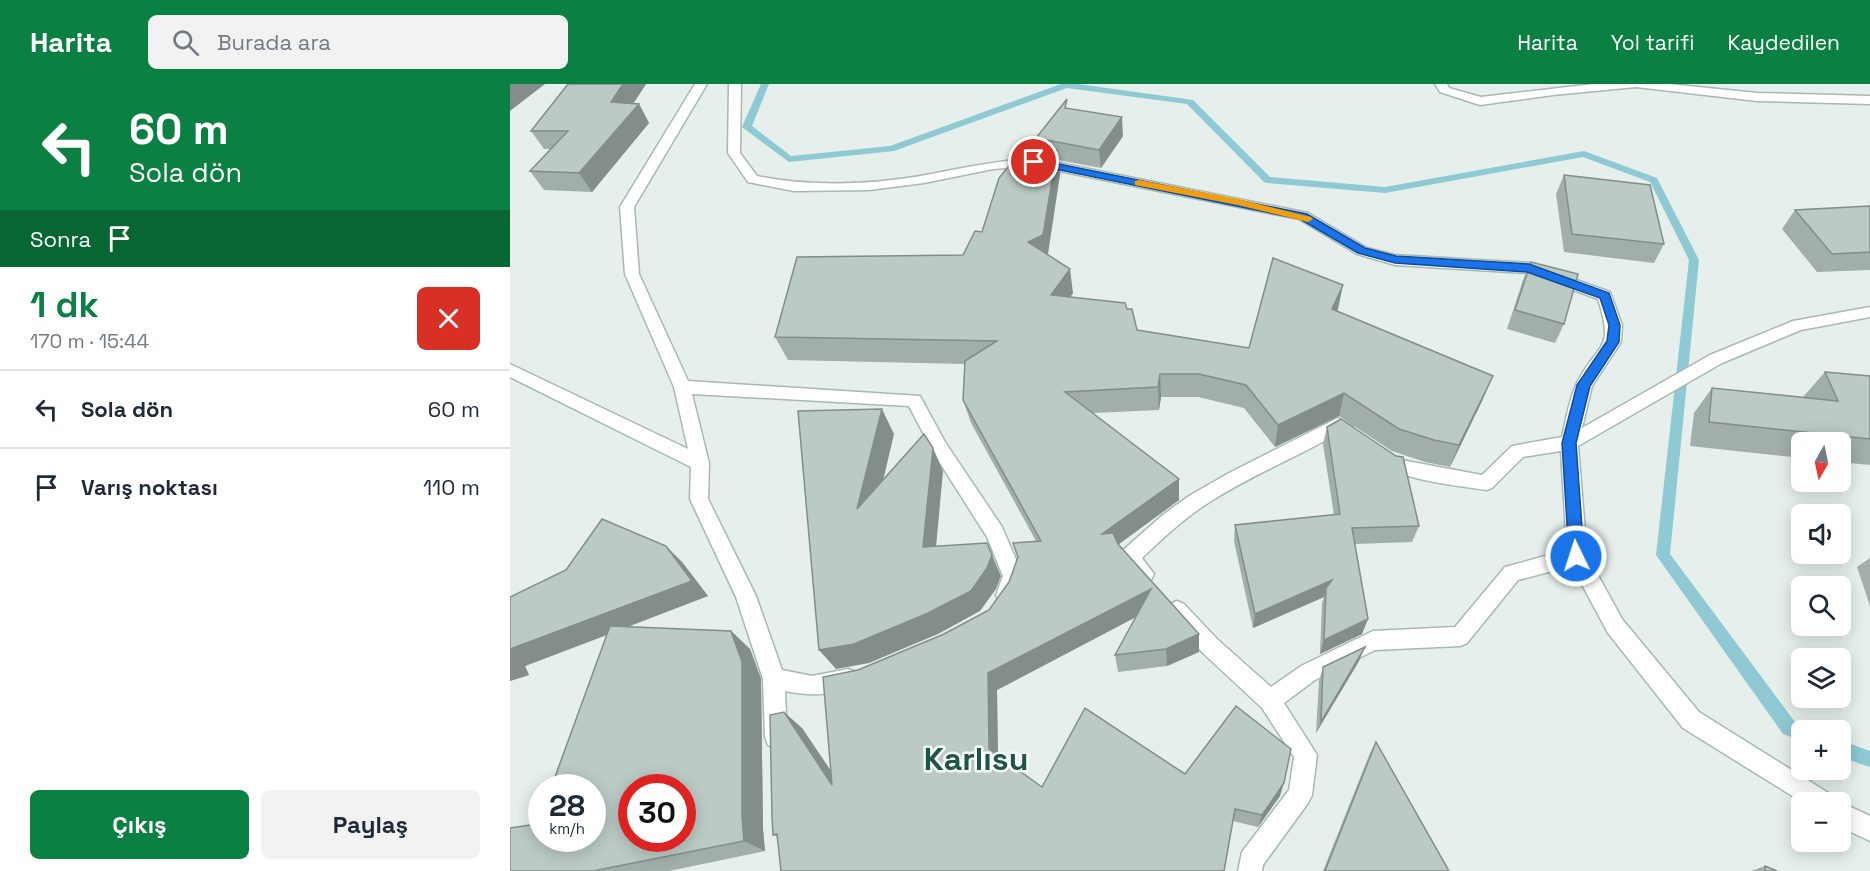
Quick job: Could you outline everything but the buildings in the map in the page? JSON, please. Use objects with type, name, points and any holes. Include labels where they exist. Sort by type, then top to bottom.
[{"type":"street","points":[[701,84],[627,207],[632,274],[682,387],[700,462],[699,500],[746,596],[774,679],[776,760]]},
{"type":"street","points":[[735,84],[734,153],[753,179],[794,187],[869,186],[924,179],[993,165],[1034,162],[1303,216],[1362,250],[1395,260],[1529,268],[1605,296],[1614,325],[1613,342],[1584,385],[1569,443],[1576,556],[1615,626],[1691,720],[1806,792]]},
{"type":"street","points":[[1441,84],[1444,90],[1480,101],[1554,91],[1636,84],[1757,98],[1870,100]]},
{"type":"street","points":[[1250,871],[1251,861],[1300,795],[1306,755],[1270,701],[1210,646],[1129,558],[1177,514],[1220,488],[1295,450],[1338,425],[1397,466],[1486,483],[1518,451],[1569,443],[1716,359],[1798,325],[1870,312]]},
{"type":"street","points":[[510,370],[700,462]]},
{"type":"street","points":[[682,387],[914,400],[939,447],[995,533],[1012,576],[1007,594],[995,611]]},
{"type":"street","points":[[1270,701],[1308,673],[1373,641],[1460,636],[1512,573],[1576,556]]},
{"type":"street","points":[[774,679],[812,686],[861,676]]},
{"type":"street","points":[[1851,820],[1870,829]]},
{"type":"waterway","points":[[765,84],[747,127],[789,159],[891,149],[1066,85],[1190,102],[1267,180],[1385,190],[1584,154],[1654,180],[1694,260],[1663,555],[1791,729]]},
{"type":"waterway","points":[[1851,752],[1870,759]]},
{"type":"slow traffic","points":[[1139,183],[1238,202],[1308,219]]},
{"type":"district","name":"Karlısu","points":[[976,759]]},
{"type":"route","points":[[1034,162],[1303,216],[1362,250],[1395,260],[1529,268],[1605,296],[1614,325],[1613,342],[1584,385],[1569,443],[1576,556]]}]
